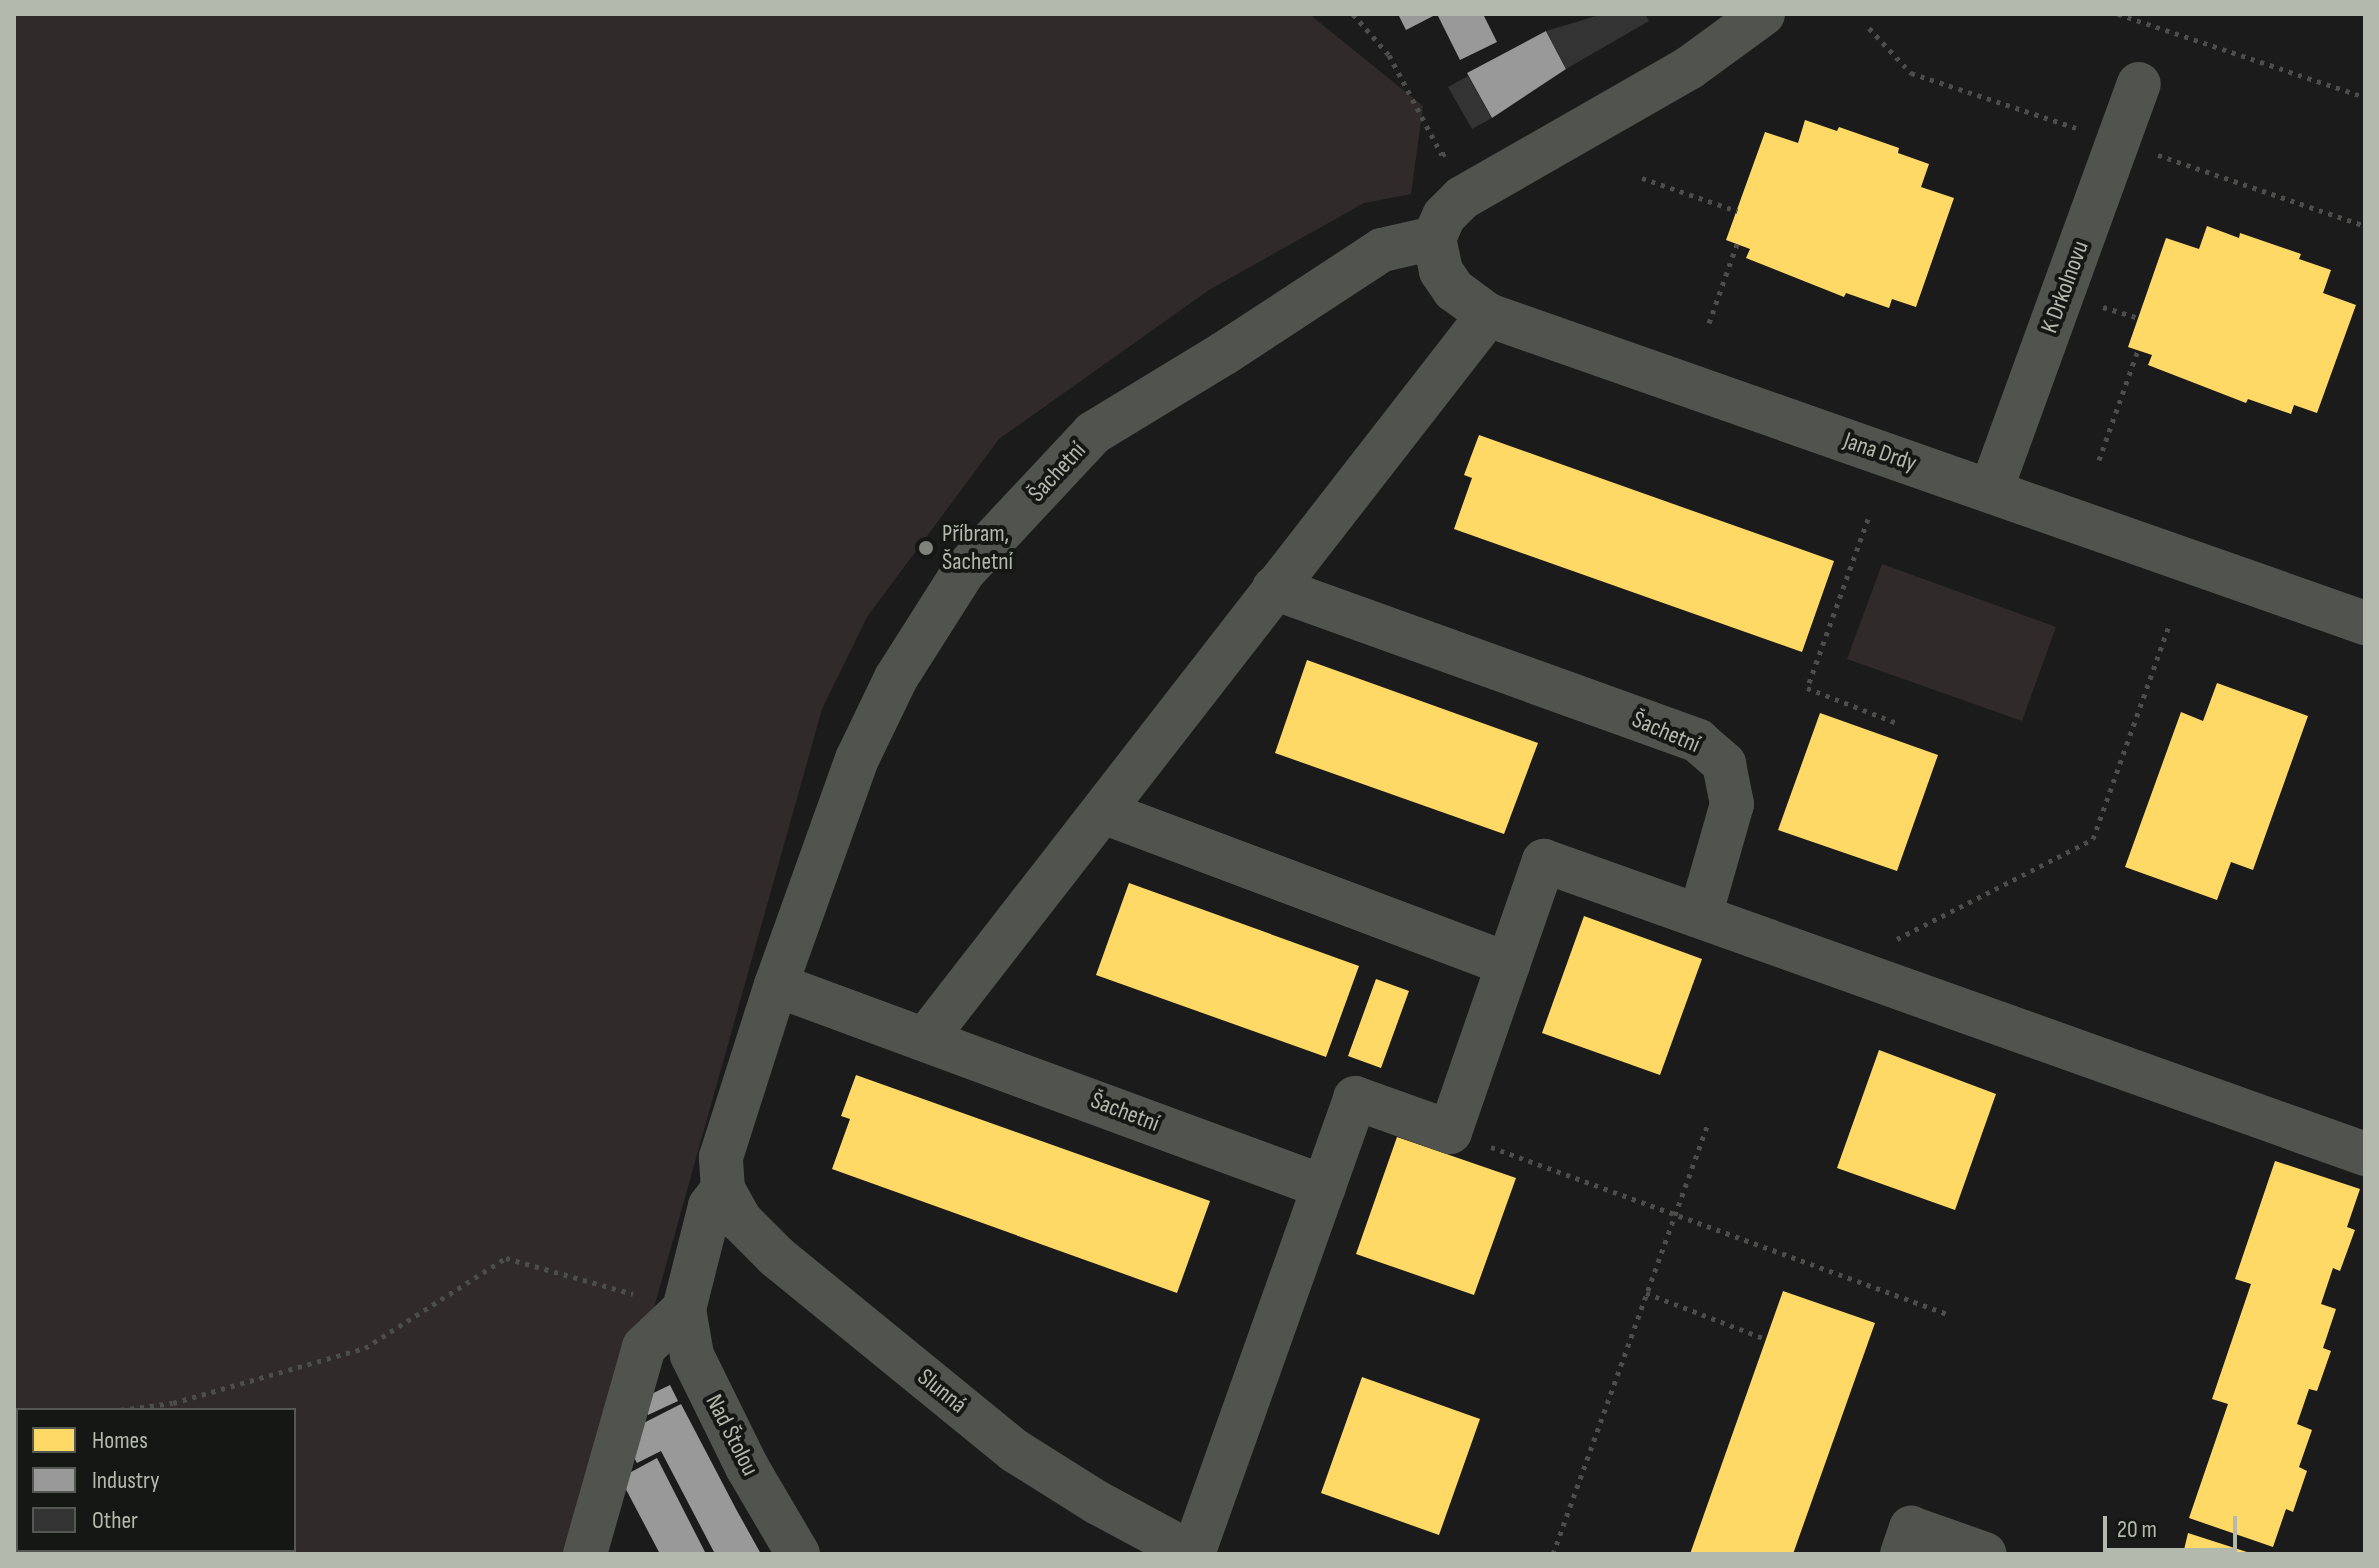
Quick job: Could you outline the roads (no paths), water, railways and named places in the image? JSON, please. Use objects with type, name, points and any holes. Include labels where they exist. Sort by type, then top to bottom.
[{"type":"street","points":[[1434,238],[1444,216],[1488,180],[1689,68],[1763,14]]},
{"type":"street","name":"K Drkolnovu","points":[[1991,490],[2139,84]]},
{"type":"street","name":"Jana Drdy","points":[[1434,238],[1441,271],[1470,305],[1488,315],[2365,623]]},
{"type":"street","name":"Šachetní","points":[[684,1309],[710,1206],[723,1189],[721,1157],[776,985],[857,759],[896,678],[964,571],[1093,433],[1223,354],[1382,250],[1434,238]]},
{"type":"street","points":[[926,1038],[1488,315]]},
{"type":"street","name":"Šachetní","points":[[1274,588],[1698,741],[1724,764],[1732,804],[1700,916]]},
{"type":"street","points":[[1103,812],[1508,964]]},
{"type":"street","points":[[1193,1554],[1355,1098],[1450,1132],[1544,861],[2365,1154]]},
{"type":"street","name":"Šachetní","points":[[776,985],[1324,1187]]},
{"type":"street","name":"Slunná","points":[[723,1189],[741,1221],[777,1257],[1015,1451],[1098,1503],[1193,1554]]},
{"type":"street","points":[[585,1554],[644,1347],[684,1309]]},
{"type":"street","name":"Nad Štolou","points":[[684,1309],[692,1355],[747,1467],[798,1554]]},
{"type":"street","points":[[1902,1554],[1911,1528],[1985,1554]]},
{"type":"place","name":"Příbram, Šachetní","points":[[926,548]]}]
